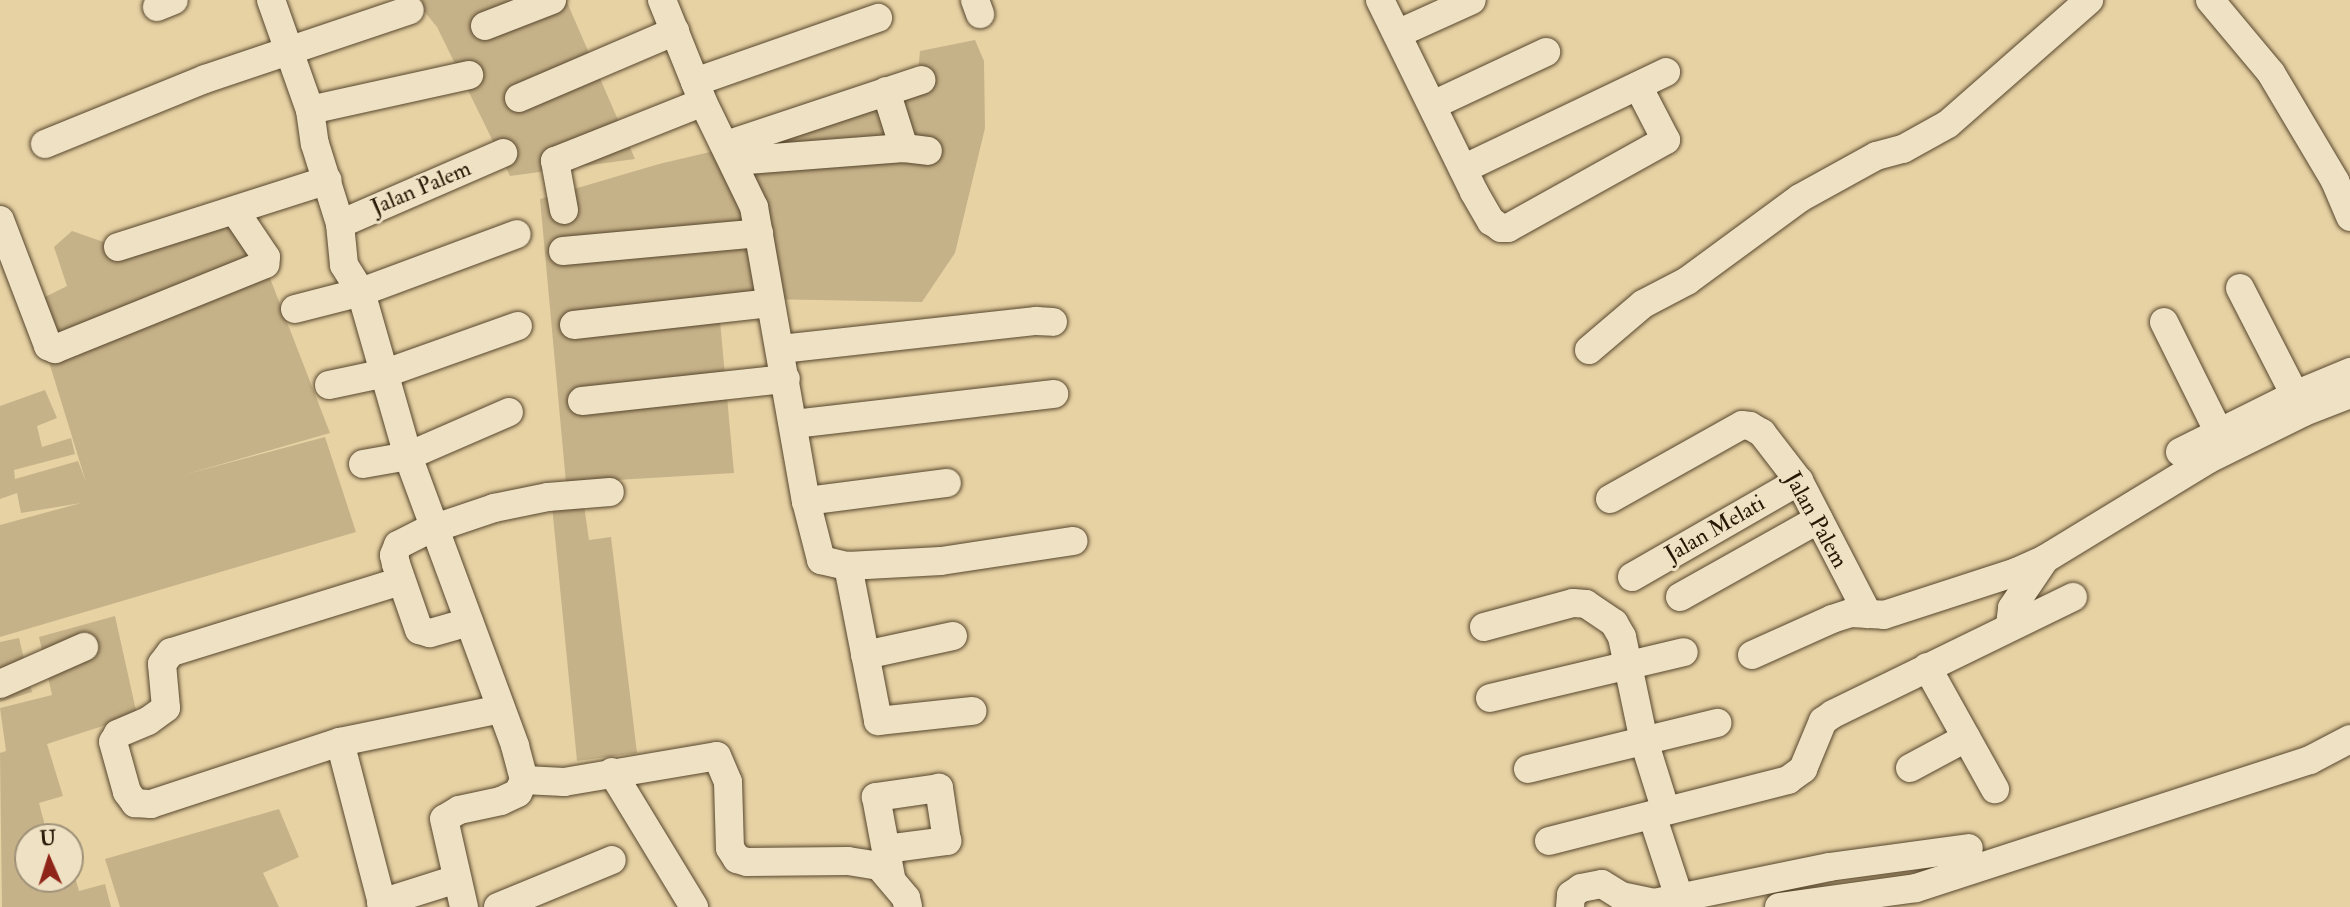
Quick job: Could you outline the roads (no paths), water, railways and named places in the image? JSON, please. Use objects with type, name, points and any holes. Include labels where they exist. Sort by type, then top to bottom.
[{"type":"street","points":[[271,0],[310,110],[315,144],[340,223],[344,265],[361,292],[408,456],[470,621],[524,780],[518,793],[459,810],[444,818],[464,907]]},
{"type":"street","points":[[485,26],[552,0]]},
{"type":"street","points":[[662,0],[699,92],[754,207],[806,501],[821,560],[848,566],[941,561],[1073,541]]},
{"type":"street","points":[[1380,0],[1491,221],[1508,228],[1666,140],[1638,86]]},
{"type":"street","points":[[1397,34],[1472,0]]},
{"type":"street","points":[[1589,350],[1643,304],[1687,281],[1800,198],[1885,152],[1903,149],[1948,124],[2089,0]]},
{"type":"street","points":[[2217,3],[2271,73],[2335,181],[2350,217]]},
{"type":"street","points":[[45,144],[205,79],[410,10]]},
{"type":"street","points":[[564,210],[555,161],[699,92],[878,18]]},
{"type":"street","points":[[519,98],[674,31]]},
{"type":"street","points":[[1433,105],[1546,52]]},
{"type":"street","points":[[1463,169],[1667,72]]},
{"type":"street","points":[[310,110],[469,75]]},
{"type":"street","points":[[730,153],[886,91],[921,80]]},
{"type":"street","points":[[730,153],[916,150],[886,91]]},
{"type":"street","name":"Jalan Palem","points":[[340,223],[503,153]]},
{"type":"street","points":[[118,247],[328,180]]},
{"type":"street","points":[[0,220],[48,346],[55,349],[265,264],[267,257],[235,211]]},
{"type":"street","points":[[563,250],[759,233]]},
{"type":"street","points":[[295,309],[361,292],[517,234]]},
{"type":"street","points":[[2240,288],[2295,395]]},
{"type":"street","points":[[574,325],[770,303]]},
{"type":"street","points":[[781,349],[1036,321],[1053,322]]},
{"type":"street","points":[[2164,322],[2218,431]]},
{"type":"street","points":[[329,385],[386,373],[518,326]]},
{"type":"street","points":[[2180,452],[2218,431],[2350,372]]},
{"type":"street","points":[[582,401],[786,379]]},
{"type":"street","points":[[794,424],[1054,394]]},
{"type":"street","points":[[1752,655],[1832,618],[1851,613],[1884,615],[1934,601],[2045,559],[2207,460],[2304,412],[2350,394]]},
{"type":"street","points":[[363,464],[408,456],[509,412]]},
{"type":"street","name":"Jalan Palem","points":[[1610,499],[1742,425],[1762,433],[1799,481],[1868,614]]},
{"type":"street","name":"Jalan Melati","points":[[1632,577],[1799,481]]},
{"type":"street","points":[[806,501],[947,483]]},
{"type":"street","points":[[470,621],[422,633],[401,581],[394,555],[398,545],[494,508],[548,497],[610,492]]},
{"type":"street","points":[[1680,597],[1819,519]]},
{"type":"street","points":[[2010,625],[2012,608],[2045,559]]},
{"type":"street","points":[[848,566],[878,721],[972,711]]},
{"type":"street","points":[[401,581],[171,652],[162,664],[166,708],[148,721],[118,734],[113,742],[127,792],[139,806],[340,742],[501,709]]},
{"type":"street","points":[[1549,841],[1788,780],[1803,769],[1823,721],[2010,625],[2073,597]]},
{"type":"street","points":[[1484,627],[1573,603],[1586,604],[1614,623],[1622,637],[1679,897]]},
{"type":"street","points":[[865,655],[953,636]]},
{"type":"street","points":[[0,684],[84,647]]},
{"type":"street","points":[[1490,698],[1684,652]]},
{"type":"street","points":[[1927,667],[1995,789]]},
{"type":"street","points":[[1528,769],[1717,723]]},
{"type":"street","points":[[1910,768],[1966,738]]},
{"type":"street","points":[[1779,907],[1916,888],[2310,760],[2350,739]]},
{"type":"street","points":[[340,742],[382,905],[457,879]]},
{"type":"street","points":[[524,780],[564,782],[717,756],[728,782],[730,848],[737,859],[747,862],[848,861],[879,866],[906,898],[908,907]]},
{"type":"street","points":[[612,772],[694,907]]},
{"type":"street","points":[[1570,907],[1571,895],[1581,888],[1602,884],[1620,896],[1654,903],[1900,855],[1969,848]]},
{"type":"street","points":[[886,849],[891,877]]},
{"type":"street","points":[[498,907],[612,860]]}]
